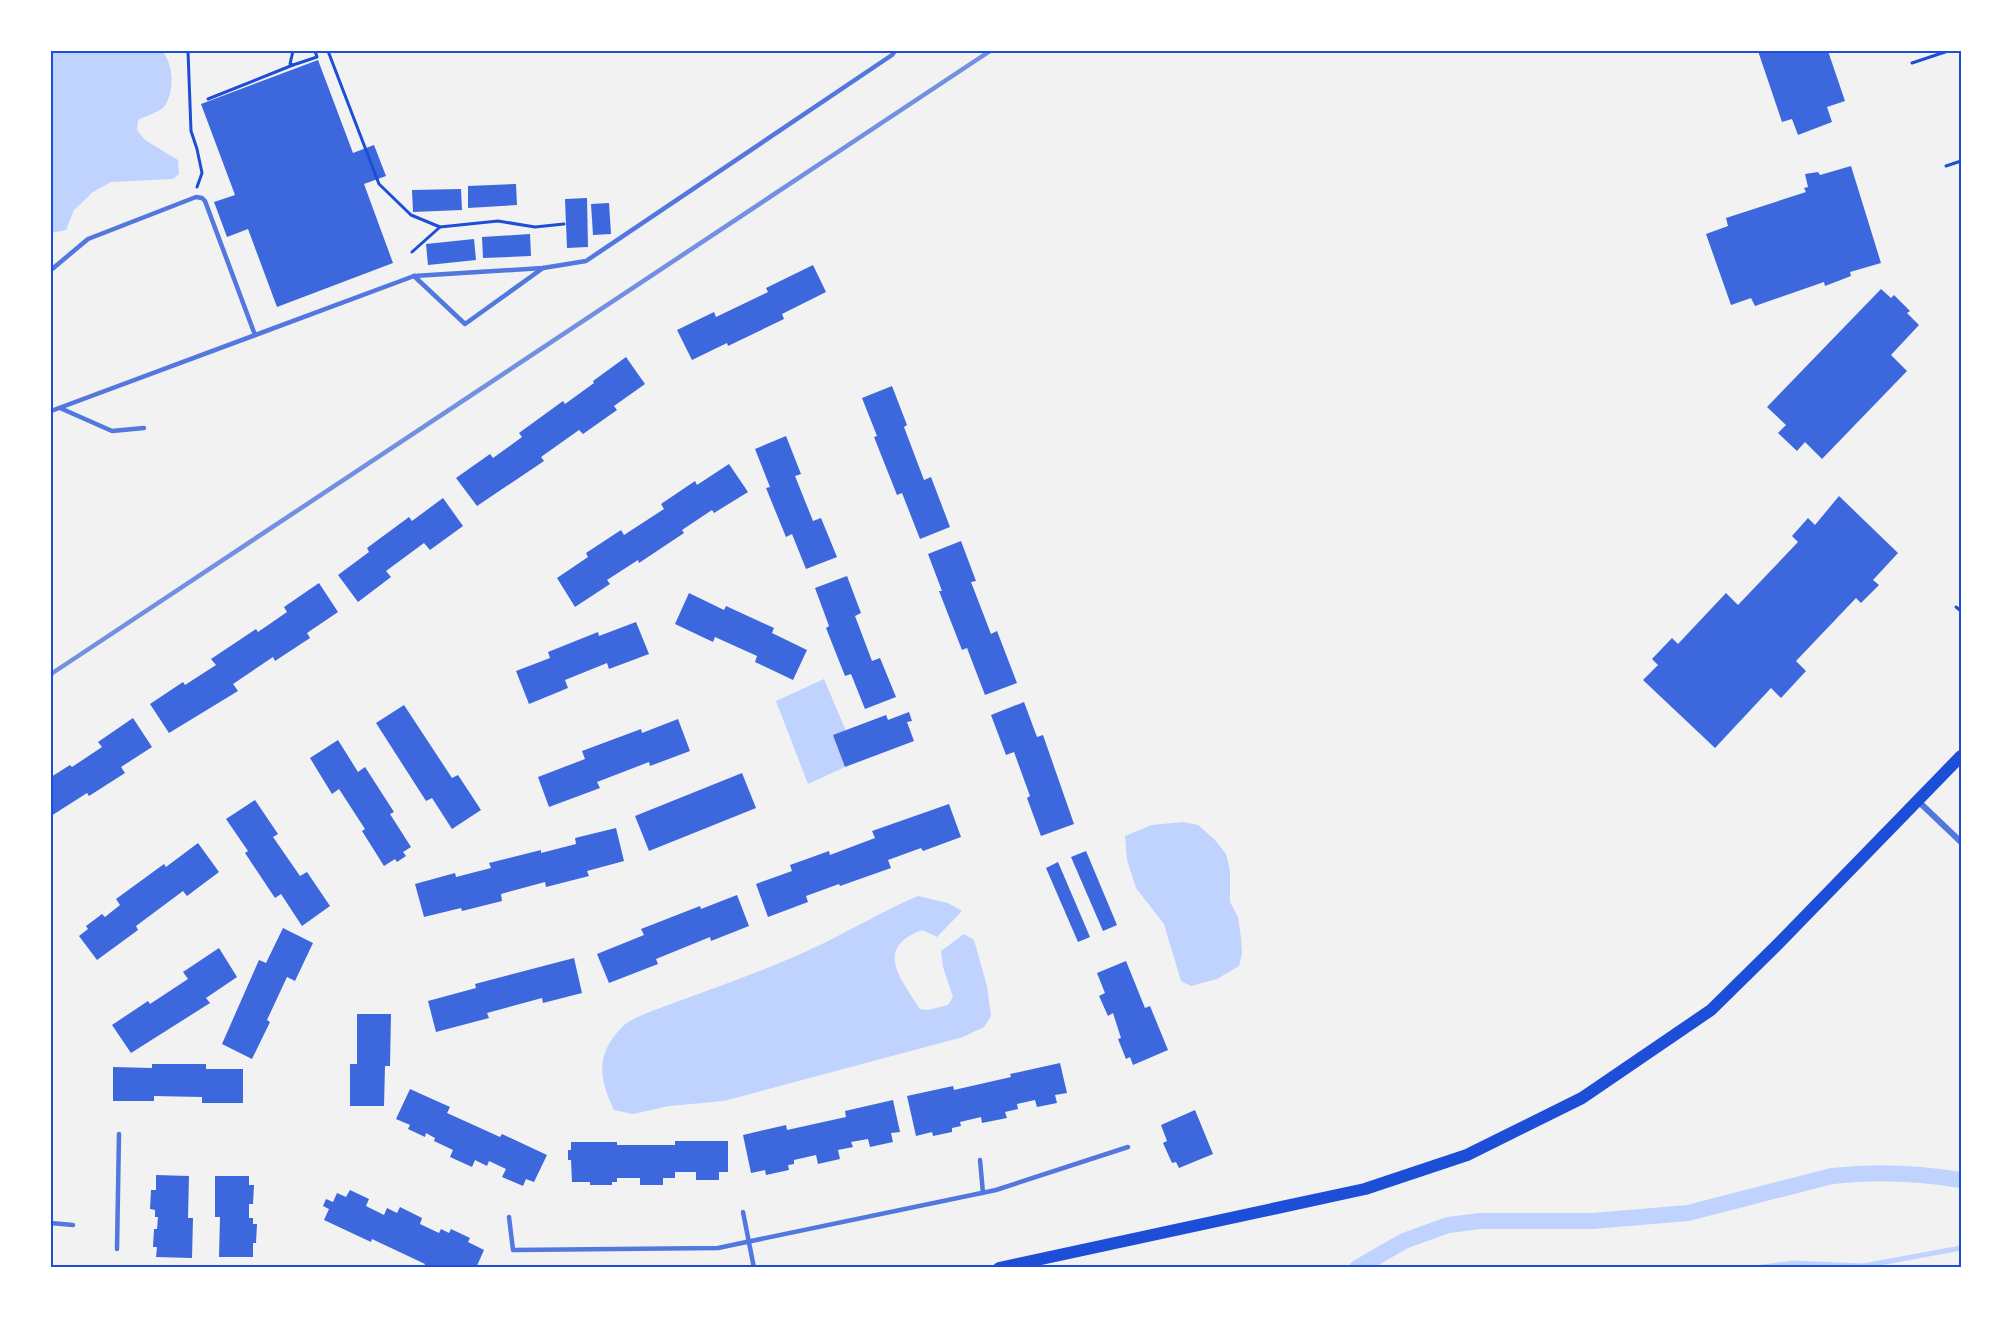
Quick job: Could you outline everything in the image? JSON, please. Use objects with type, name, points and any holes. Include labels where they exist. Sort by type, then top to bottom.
[{"type":"main road","points":[[999,1268],[1365,1189],[1467,1155],[1582,1098],[1711,1010],[1961,756]]},
{"type":"street","points":[[1918,801],[1961,842]]},
{"type":"lane","points":[[51,411],[414,276],[543,268],[586,261],[895,51]]},
{"type":"lane","points":[[51,270],[88,239],[196,197],[202,198],[255,335]]},
{"type":"lane","points":[[414,276],[465,324],[543,268]]},
{"type":"lane","points":[[60,408],[112,431],[144,428]]},
{"type":"lane","points":[[117,1250],[119,1134]]},
{"type":"lane","points":[[509,1217],[513,1250],[718,1248],[996,1190],[1128,1147]]},
{"type":"lane","points":[[980,1160],[983,1193]]},
{"type":"lane","points":[[743,1212],[754,1268]]},
{"type":"lane","points":[[51,1223],[73,1225]]},
{"type":"path","points":[[188,51],[190,131],[202,173],[197,187]]},
{"type":"path","points":[[293,51],[290,64],[293,65]]},
{"type":"path","points":[[208,99],[317,57],[315,51]]},
{"type":"path","points":[[328,51],[379,184],[411,215],[440,226],[498,220],[535,227],[564,224]]},
{"type":"path","points":[[1912,63],[1948,51]]},
{"type":"path","points":[[1946,166],[1961,161]]},
{"type":"path","points":[[412,252],[440,226]]},
{"type":"path","points":[[1956,607],[1961,611]]},
{"type":"water","points":[[51,51],[162,51],[169,64],[172,79],[168,101],[159,111],[138,120],[137,130],[145,140],[178,160],[179,174],[173,179],[111,182],[93,192],[74,210],[66,230],[51,233]]},
{"type":"water","points":[[824,679],[846,731],[845,767],[808,784],[776,701]]},
{"type":"water","points":[[1183,822],[1198,825],[1226,854],[1230,870],[1230,902],[1238,917],[1242,954],[1239,966],[1217,979],[1191,986],[1181,981],[1164,924],[1136,888],[1127,860],[1125,836],[1152,825]]},
{"type":"water","points":[[918,896],[948,903],[962,911],[937,937],[922,930],[907,937],[895,955],[895,965],[899,975],[920,1009],[928,1010],[948,1005],[953,997],[943,967],[941,951],[964,934],[974,940],[987,986],[991,1016],[984,1027],[963,1037],[724,1101],[669,1106],[633,1114],[614,1110],[605,1087],[602,1067],[607,1047],[626,1024],[652,1011],[790,958]]},
{"type":"building","points":[[1758,51],[1828,51],[1845,101],[1827,107],[1832,122],[1798,135],[1792,119],[1782,122]]},
{"type":"building","points":[[318,60],[353,153],[374,145],[386,176],[364,184],[393,263],[277,307],[248,229],[227,237],[214,202],[235,195],[201,104]]},
{"type":"building","points":[[1851,166],[1881,263],[1850,272],[1851,276],[1825,286],[1824,282],[1755,306],[1751,298],[1731,305],[1706,234],[1728,226],[1726,218],[1806,192],[1804,188],[1808,187],[1805,174],[1818,172],[1820,175]]},
{"type":"building","points":[[516,184],[517,205],[468,208],[468,186]]},
{"type":"building","points":[[461,189],[462,210],[413,212],[412,190]]},
{"type":"building","points":[[587,198],[588,247],[567,248],[565,199]]},
{"type":"building","points":[[609,203],[611,234],[593,235],[591,204]]},
{"type":"building","points":[[530,234],[531,256],[483,258],[482,237]]},
{"type":"building","points":[[474,239],[476,260],[428,265],[426,244]]},
{"type":"building","points":[[813,265],[826,292],[782,314],[784,319],[728,346],[727,343],[692,360],[677,330],[714,312],[716,317],[768,292],[766,288]]},
{"type":"building","points":[[1881,289],[1891,298],[1894,295],[1910,311],[1907,313],[1919,325],[1891,355],[1907,371],[1822,459],[1805,442],[1797,451],[1778,433],[1786,425],[1767,407]]},
{"type":"building","points":[[626,357],[645,384],[614,406],[617,410],[583,434],[579,430],[541,457],[544,461],[477,506],[456,478],[490,454],[493,458],[522,437],[519,433],[563,401],[565,404]]},
{"type":"building","points":[[892,386],[907,425],[904,427],[924,480],[931,477],[950,527],[920,539],[902,493],[897,495],[874,437],[877,436],[862,398]]},
{"type":"building","points":[[786,436],[801,474],[795,476],[813,521],[821,518],[837,557],[806,569],[792,534],[786,537],[766,488],[770,487],[755,449]]},
{"type":"building","points":[[729,464],[748,492],[714,513],[712,510],[682,530],[684,533],[639,563],[638,560],[607,580],[610,584],[575,607],[557,578],[588,557],[586,553],[621,530],[624,535],[664,509],[661,504],[695,481],[697,485]]},
{"type":"building","points":[[1839,496],[1898,553],[1873,580],[1879,585],[1861,603],[1856,598],[1796,661],[1806,671],[1781,698],[1771,688],[1715,748],[1643,680],[1658,665],[1652,659],[1672,638],[1678,644],[1726,593],[1738,605],[1798,542],[1792,536],[1808,518],[1815,525]]},
{"type":"building","points":[[443,498],[463,526],[430,550],[424,543],[386,571],[391,577],[358,602],[338,575],[369,552],[367,548],[409,517],[412,521]]},
{"type":"building","points":[[961,541],[976,581],[971,582],[991,634],[997,631],[1017,683],[985,695],[967,648],[962,650],[939,591],[942,591],[928,554]]},
{"type":"building","points":[[847,576],[861,613],[855,616],[872,661],[880,658],[896,697],[865,709],[851,674],[845,676],[826,628],[829,626],[815,588]]},
{"type":"building","points":[[319,583],[338,612],[307,633],[310,638],[275,661],[273,657],[233,684],[238,691],[169,733],[150,704],[183,682],[185,685],[216,665],[211,659],[256,629],[258,632],[287,612],[284,607]]},
{"type":"building","points":[[689,593],[724,610],[726,606],[774,628],[772,633],[807,650],[793,680],[755,662],[757,656],[715,637],[713,642],[675,624]]},
{"type":"building","points":[[636,622],[649,654],[609,669],[607,663],[565,680],[568,688],[529,704],[516,671],[550,658],[548,652],[598,632],[599,636]]},
{"type":"building","points":[[1024,702],[1037,737],[1043,735],[1074,824],[1041,836],[1014,752],[1006,755],[991,715]]},
{"type":"building","points":[[404,705],[452,778],[458,775],[481,810],[452,829],[432,798],[426,801],[376,723]]},
{"type":"building","points":[[909,712],[912,721],[907,722],[914,741],[845,767],[833,735],[886,715],[888,720]]},
{"type":"building","points":[[133,718],[152,747],[121,767],[125,773],[51,816],[51,777],[70,765],[72,767],[102,747],[98,742]]},
{"type":"building","points":[[678,719],[690,751],[650,766],[649,762],[597,782],[600,788],[549,807],[538,777],[585,759],[582,751],[641,729],[642,733]]},
{"type":"building","points":[[338,740],[358,772],[365,767],[394,812],[390,814],[411,847],[403,852],[406,856],[397,862],[395,859],[384,866],[362,831],[365,829],[339,789],[332,794],[310,758]]},
{"type":"building","points":[[742,773],[756,808],[649,851],[635,816]]},
{"type":"building","points":[[255,800],[278,834],[273,837],[300,876],[307,872],[330,906],[302,926],[281,894],[275,898],[245,853],[248,851],[226,819]]},
{"type":"building","points":[[949,804],[961,837],[923,851],[921,848],[888,860],[891,868],[806,896],[808,902],[768,917],[756,884],[792,871],[790,865],[829,851],[830,855],[875,838],[872,831]]},
{"type":"building","points":[[616,828],[624,861],[587,871],[589,876],[546,887],[545,882],[501,894],[502,901],[424,917],[415,884],[455,873],[456,877],[491,868],[489,863],[576,844],[575,838]]},
{"type":"building","points":[[198,843],[219,872],[187,896],[183,891],[136,926],[138,930],[97,960],[79,936],[88,929],[86,926],[102,914],[105,917],[120,905],[116,899],[164,864],[166,867]]},
{"type":"building","points":[[1086,851],[1117,925],[1103,931],[1071,857]]},
{"type":"building","points":[[1058,862],[1090,937],[1078,942],[1046,868]]},
{"type":"building","points":[[737,895],[749,926],[711,941],[710,937],[656,959],[658,964],[609,983],[597,954],[644,935],[641,929],[700,906],[701,909]]},
{"type":"building","points":[[283,928],[313,943],[295,981],[287,977],[267,1020],[270,1022],[252,1059],[222,1044],[259,960],[266,963]]},
{"type":"building","points":[[219,948],[237,977],[206,998],[210,1003],[131,1053],[112,1025],[148,1001],[150,1004],[188,979],[183,972]]},
{"type":"building","points":[[574,958],[582,993],[543,1003],[542,998],[487,1013],[489,1018],[436,1032],[428,1001],[476,988],[475,984]]},
{"type":"building","points":[[1126,961],[1145,1008],[1150,1006],[1168,1050],[1133,1065],[1130,1057],[1126,1059],[1118,1039],[1121,1038],[1113,1013],[1108,1016],[1099,996],[1105,993],[1097,973]]},
{"type":"building","points":[[357,1014],[391,1014],[390,1066],[385,1066],[384,1106],[350,1106],[350,1064],[357,1064]]},
{"type":"building","points":[[1060,1063],[1067,1093],[1055,1095],[1057,1103],[1037,1107],[1035,1100],[1017,1104],[1018,1109],[1005,1112],[1007,1118],[982,1123],[981,1117],[960,1122],[961,1126],[952,1128],[952,1132],[933,1136],[932,1132],[916,1136],[907,1096],[953,1086],[954,1090]]},
{"type":"building","points":[[152,1064],[206,1064],[206,1069],[243,1069],[243,1103],[202,1103],[202,1097],[154,1096],[154,1101],[113,1101],[113,1067],[152,1068]]},
{"type":"building","points":[[410,1089],[450,1107],[447,1113],[500,1137],[502,1134],[547,1155],[534,1182],[526,1179],[523,1186],[502,1177],[506,1169],[489,1161],[487,1166],[475,1160],[472,1167],[450,1157],[453,1150],[434,1141],[435,1138],[426,1133],[425,1137],[408,1129],[410,1125],[396,1119]]},
{"type":"building","points":[[893,1100],[900,1132],[891,1133],[893,1142],[870,1147],[868,1139],[851,1142],[853,1147],[838,1150],[840,1159],[818,1164],[816,1155],[794,1160],[794,1164],[788,1165],[789,1170],[766,1175],[765,1170],[751,1173],[743,1135],[786,1125],[787,1130],[846,1117],[845,1111]]},
{"type":"building","points":[[1195,1110],[1213,1154],[1179,1168],[1176,1162],[1172,1163],[1163,1143],[1167,1141],[1161,1125]]},
{"type":"building","points":[[675,1141],[728,1141],[728,1172],[719,1172],[719,1180],[696,1180],[696,1172],[675,1172],[675,1178],[663,1178],[663,1185],[640,1185],[640,1178],[617,1178],[617,1182],[612,1182],[612,1185],[572,1182],[571,1160],[568,1160],[571,1142],[675,1145]]},
{"type":"building","points":[[156,1175],[189,1176],[188,1218],[193,1218],[192,1258],[156,1257],[157,1247],[153,1247],[154,1229],[157,1229],[158,1217],[155,1217],[155,1210],[150,1209],[151,1190],[156,1190]]},
{"type":"building","points":[[215,1176],[249,1176],[249,1185],[254,1185],[253,1204],[249,1204],[249,1218],[253,1218],[253,1224],[257,1224],[253,1257],[219,1257],[220,1217],[215,1217]]},
{"type":"building","points":[[350,1190],[369,1199],[366,1206],[384,1215],[387,1208],[397,1213],[400,1207],[422,1218],[420,1224],[439,1233],[441,1229],[449,1233],[451,1229],[470,1238],[468,1242],[484,1250],[476,1268],[427,1268],[425,1264],[372,1239],[371,1242],[324,1220],[329,1209],[323,1206],[326,1199],[333,1202],[337,1193],[346,1197]]},
{"type":"waterway","points":[[1357,1268],[1404,1241],[1448,1225],[1481,1221],[1593,1221],[1688,1213],[1832,1176],[1848,1174],[1896,1174],[1961,1180]]},
{"type":"waterway","points":[[1755,1268],[1794,1263],[1863,1266],[1961,1248]]},
{"type":"railway","points":[[51,674],[990,51]]}]
